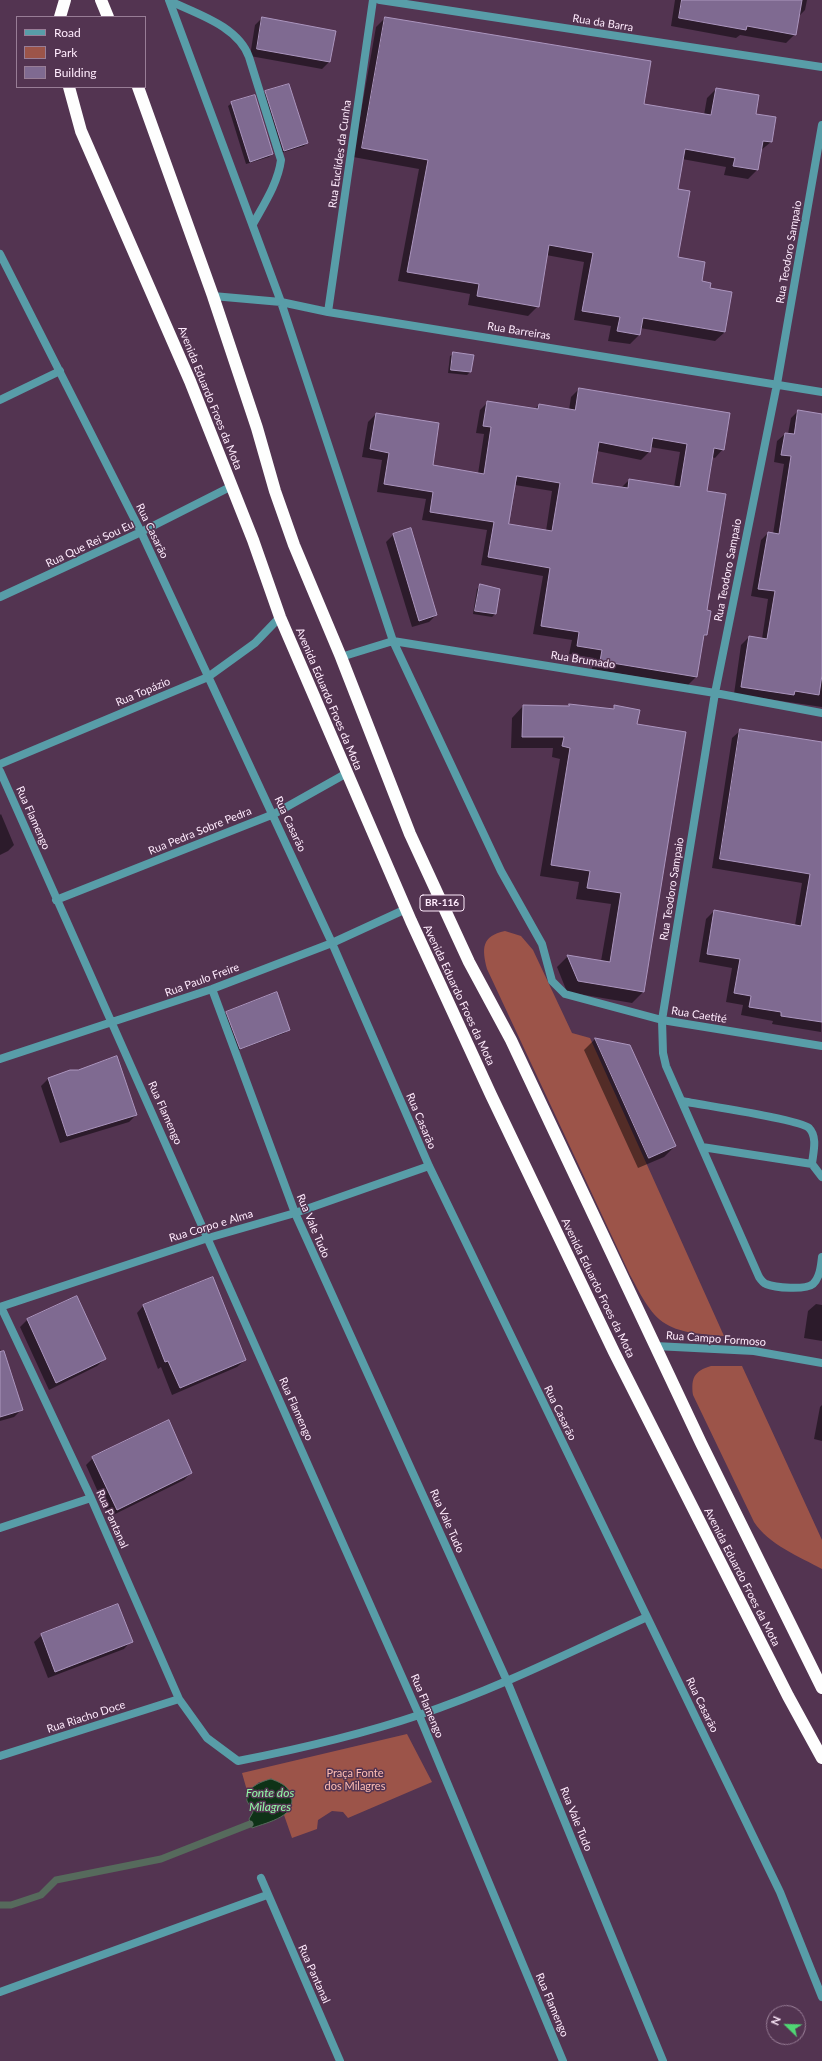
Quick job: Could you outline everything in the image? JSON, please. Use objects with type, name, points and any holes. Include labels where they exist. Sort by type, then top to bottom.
[{"type":"highway","points":[[60,16],[65,0]]},
{"type":"highway","points":[[101,0],[108,16]]},
{"type":"highway","name":"Avenida Eduardo Froes da Mota","points":[[69,88],[81,132],[190,381],[232,486],[280,617],[406,909],[488,1088],[614,1352],[788,1696],[822,1758]]},
{"type":"highway","name":"Avenida Eduardo Froes da Mota","points":[[138,88],[212,296],[294,545],[341,656],[414,841],[469,962],[511,1040],[655,1346],[822,1688]]},
{"type":"street","name":"Rua Euclides da Cunha","points":[[328,312],[373,0]]},
{"type":"street","name":"Rua da Barra","points":[[380,0],[822,67]]},
{"type":"street","name":"Rua Caetité","points":[[169,1],[281,302],[393,641],[502,872],[542,944],[552,981],[565,994],[662,1020],[822,1046]]},
{"type":"street","points":[[169,1],[217,23],[231,33],[248,53],[281,160],[280,172],[276,182],[253,224]]},
{"type":"street","name":"Rua Teodoro Sampaio","points":[[822,125],[777,384],[715,693],[662,1020],[663,1052],[666,1066],[759,1278],[765,1284],[805,1288],[812,1284],[817,1277],[822,1257]]},
{"type":"street","name":"Rua Casarão","points":[[0,254],[141,532],[208,677],[274,814],[429,1166],[780,1892],[822,1997]]},
{"type":"street","name":"Rua Barreiras","points":[[212,296],[281,302],[328,312],[822,392]]},
{"type":"street","points":[[0,400],[60,371]]},
{"type":"street","name":"Rua Que Rei Sou Eu","points":[[0,597],[141,532],[232,486]]},
{"type":"street","name":"Rua Topázio","points":[[0,764],[208,677],[255,643],[280,617]]},
{"type":"street","name":"Rua Brumado","points":[[341,656],[393,641],[715,693],[822,713]]},
{"type":"street","name":"Rua Flamengo","points":[[0,771],[419,1715],[563,2061]]},
{"type":"street","name":"Rua Pedra Sobre Pedra","points":[[56,900],[274,814],[347,774]]},
{"type":"street","name":"Rua Paulo Freire","points":[[0,1059],[212,990],[332,943],[406,909]]},
{"type":"street","name":"Rua Vale Tudo","points":[[212,990],[295,1213],[507,1681],[663,2061]]},
{"type":"street","points":[[682,1101],[784,1120],[808,1127],[813,1134],[814,1142],[812,1164],[822,1177]]},
{"type":"street","points":[[702,1147],[812,1164]]},
{"type":"street","name":"Rua Corpo e Alma","points":[[0,1307],[208,1238],[295,1213],[429,1166]]},
{"type":"street","name":"Rua Pantanal","points":[[0,1307],[91,1498],[179,1699],[207,1738],[238,1761],[295,1750],[419,1715],[507,1681],[647,1617]]},
{"type":"street","name":"Rua Campo Formoso","points":[[655,1346],[754,1350],[822,1363]]},
{"type":"street","points":[[0,1528],[91,1498]]},
{"type":"street","name":"Rua Riacho Doce","points":[[0,1756],[179,1699]]},
{"type":"street","name":"Rua Pantanal","points":[[261,1878],[267,1895],[340,2061]]},
{"type":"street","points":[[0,1992],[267,1895]]},
{"type":"green space","points":[[505,931],[521,936],[533,950],[572,1033],[590,1038],[724,1336],[687,1332],[666,1324],[654,1314],[630,1275],[487,969],[484,955],[485,944],[491,936]]},
{"type":"green space","points":[[711,1366],[742,1366],[822,1540],[822,1569],[795,1555],[767,1537],[754,1522],[693,1395],[693,1380],[695,1376],[701,1370]]},
{"type":"green space","name":"Praça Fonte dos Milagres","points":[[407,1734],[432,1782],[348,1818],[343,1812],[332,1811],[318,1820],[317,1829],[292,1838],[284,1815],[291,1807],[289,1790],[259,1782],[248,1794],[242,1773]]},
{"type":"water","name":"Fonte dos Milagres","points":[[271,1779],[282,1784],[289,1790],[292,1801],[291,1807],[287,1813],[281,1817],[252,1828],[249,1819],[253,1812],[247,1801],[248,1792],[259,1783]]},
{"type":"building","points":[[682,0],[802,0],[796,35],[747,26],[746,30],[679,18]]},
{"type":"building","points":[[262,17],[336,31],[330,62],[257,49]]},
{"type":"building","points":[[385,17],[651,61],[644,104],[711,115],[716,88],[759,95],[756,114],[776,117],[772,142],[763,141],[758,170],[733,166],[735,158],[685,149],[678,189],[690,191],[678,257],[705,262],[702,281],[711,283],[710,288],[732,292],[725,332],[643,318],[640,335],[617,331],[620,317],[582,311],[593,253],[549,245],[539,307],[477,296],[479,284],[407,272],[428,160],[362,148]]},
{"type":"building","points":[[289,84],[308,143],[284,151],[265,91]]},
{"type":"building","points":[[255,95],[273,154],[250,162],[231,102]]},
{"type":"building","points":[[453,352],[474,355],[471,372],[451,370]]},
{"type":"building","points":[[579,388],[730,413],[724,450],[714,448],[707,491],[726,494],[707,610],[711,611],[707,635],[704,635],[697,677],[600,661],[602,650],[577,646],[579,632],[541,626],[550,568],[488,557],[494,522],[430,512],[433,492],[384,484],[389,453],[370,449],[376,413],[439,423],[433,465],[484,474],[491,427],[483,426],[487,401],[538,409],[539,404],[575,410]],"holes":[[[653,438],[687,444],[680,487],[629,479],[628,488],[592,483],[599,442],[650,452]],[[517,476],[560,483],[552,531],[509,524]]]},
{"type":"building","points":[[798,410],[822,414],[822,675],[819,695],[795,691],[794,695],[741,687],[749,636],[767,639],[775,591],[758,589],[768,532],[779,534],[791,456],[781,455],[785,433],[794,434]]},
{"type":"building","points":[[411,528],[437,615],[419,621],[393,534]]},
{"type":"building","points":[[480,584],[500,589],[496,614],[475,611]]},
{"type":"building","points":[[569,704],[614,709],[614,705],[640,710],[637,724],[686,732],[644,992],[578,981],[567,955],[610,962],[621,893],[587,888],[590,871],[551,865],[570,748],[562,746],[564,737],[522,737],[523,705],[569,706]]},
{"type":"building","points":[[740,729],[822,742],[822,1022],[781,1016],[781,1012],[749,1007],[751,996],[734,993],[740,959],[707,954],[714,910],[801,926],[810,874],[720,859]]},
{"type":"building","points":[[277,992],[290,1030],[240,1049],[226,1012]]},
{"type":"building","points":[[595,1038],[630,1045],[676,1146],[649,1158]]},
{"type":"building","points":[[117,1056],[137,1115],[67,1136],[48,1078],[70,1070],[78,1070]]},
{"type":"building","points":[[213,1277],[246,1360],[180,1388],[168,1361],[165,1362],[143,1305]]},
{"type":"building","points":[[77,1296],[106,1359],[56,1383],[27,1319]]},
{"type":"building","points":[[4,1351],[23,1410],[0,1417],[0,1352]]},
{"type":"building","points":[[169,1420],[192,1473],[117,1510],[92,1457]]},
{"type":"building","points":[[118,1604],[133,1642],[55,1672],[41,1634]]},
{"type":"waterway","points":[[0,1905],[11,1905],[41,1895],[56,1880],[161,1859],[250,1824]]}]
